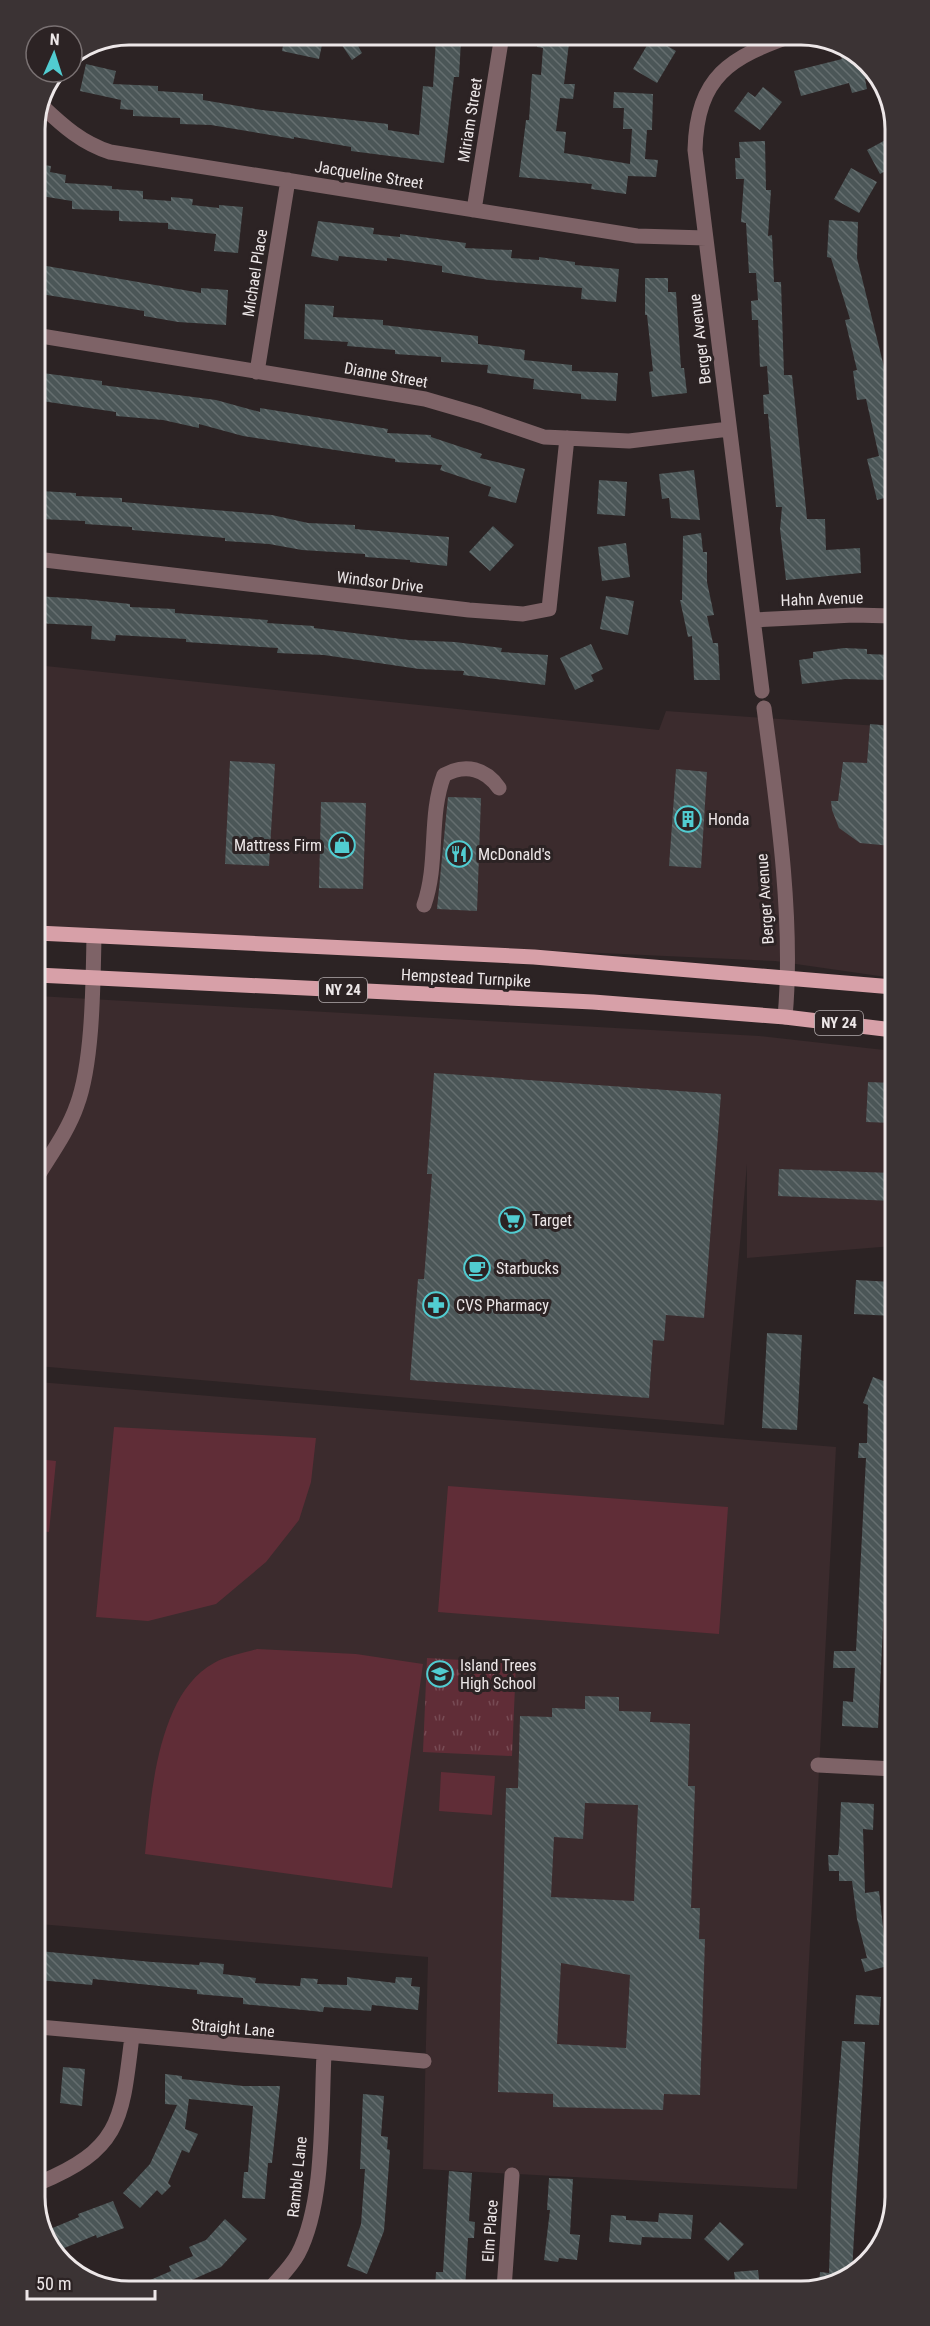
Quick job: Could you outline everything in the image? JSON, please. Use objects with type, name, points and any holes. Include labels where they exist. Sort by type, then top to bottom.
[{"type":"main road","name":"Hempstead Turnpike","points":[[45,933],[534,957],[885,986]]},
{"type":"main road","name":"Hempstead Turnpike","points":[[45,975],[561,1000],[785,1017],[885,1029]]},
{"type":"street","name":"Miriam Street","points":[[474,210],[500,45]]},
{"type":"street","name":"Berger Avenue","points":[[762,691],[695,150],[696,122],[704,97],[722,70],[746,53],[767,45]]},
{"type":"street","name":"Jacqueline Street","points":[[47,111],[75,135],[92,146],[110,152],[637,236],[706,238]]},
{"type":"street","name":"Michael Place","points":[[257,372],[288,180]]},
{"type":"street","name":"Dianne Street","points":[[45,337],[425,399],[544,437],[629,441],[729,429]]},
{"type":"street","name":"Windsor Drive","points":[[45,560],[469,610],[523,614],[549,609],[567,438]]},
{"type":"street","name":"Hahn Avenue","points":[[754,620],[885,616]]},
{"type":"street","name":"Berger Avenue","points":[[764,708],[781,863],[789,977],[785,1017]]},
{"type":"street","points":[[424,905],[432,884],[436,800],[444,775],[453,770],[479,771],[491,776],[499,789]]},
{"type":"street","points":[[45,1165],[69,1125],[78,1102],[89,1037],[94,936]]},
{"type":"street","points":[[818,1765],[885,1769]]},
{"type":"street","name":"Straight Lane","points":[[45,2028],[324,2054],[424,2061]]},
{"type":"street","points":[[45,2181],[64,2173],[90,2157],[113,2130],[124,2099],[132,2036]]},
{"type":"street","name":"Ramble Lane","points":[[276,2281],[297,2256],[310,2225],[317,2173],[324,2054]]},
{"type":"street","name":"Elm Place","points":[[505,2281],[512,2175]]},
{"type":"shaded area","points":[[45,666],[659,730],[666,711],[885,727],[885,977],[775,961],[45,927]]},
{"type":"shaded area","points":[[45,996],[759,1036],[885,1050],[885,1247],[747,1258],[747,1164],[724,1425],[45,1367]]},
{"type":"shaded area","name":"Island Trees High School","points":[[45,1383],[836,1447],[797,2189],[423,2169],[428,1957],[45,1925]]},
{"type":"green space","points":[[114,1427],[316,1438],[311,1482],[299,1520],[266,1562],[216,1604],[148,1621],[96,1617]]},
{"type":"green space","points":[[45,1460],[56,1461],[49,1532],[45,1532]]},
{"type":"green space","points":[[448,1486],[728,1507],[719,1634],[438,1612]]},
{"type":"green space","points":[[257,1649],[356,1654],[423,1664],[392,1888],[145,1854],[150,1804],[160,1749],[180,1698],[195,1678],[214,1663]]},
{"type":"green space","points":[[427,1658],[516,1663],[512,1756],[423,1752]]},
{"type":"green space","points":[[441,1772],[495,1776],[492,1815],[439,1811]]},
{"type":"building","points":[[283,45],[322,45],[319,59],[282,51]]},
{"type":"building","points":[[342,45],[358,45],[362,53],[352,60]]},
{"type":"building","points":[[436,45],[461,45],[459,77],[454,77],[444,163],[351,151],[351,147],[294,137],[294,139],[211,125],[180,124],[180,118],[133,116],[133,110],[120,109],[121,100],[80,91],[82,84],[84,84],[86,64],[116,71],[113,84],[158,86],[158,91],[203,94],[203,100],[262,110],[388,124],[388,130],[419,135],[423,86],[433,87]]},
{"type":"building","points":[[537,45],[569,45],[564,84],[575,84],[573,99],[560,98],[556,131],[566,132],[564,153],[630,164],[632,129],[623,129],[624,108],[613,108],[614,92],[653,94],[652,130],[647,130],[645,159],[658,160],[656,177],[628,176],[626,194],[591,189],[592,184],[519,177],[526,120],[529,120],[532,74],[541,75],[543,48],[537,47]]},
{"type":"building","points":[[647,45],[666,45],[676,51],[657,83],[633,69]]},
{"type":"building","points":[[840,55],[852,62],[868,78],[865,79],[867,89],[852,93],[849,83],[801,96],[794,71],[842,59]]},
{"type":"building","points":[[763,87],[782,102],[760,130],[734,111],[748,92],[755,97]]},
{"type":"building","points":[[885,140],[885,171],[880,174],[867,150]]},
{"type":"building","points":[[765,141],[766,190],[771,190],[768,236],[772,235],[774,282],[781,282],[784,375],[792,375],[807,519],[825,519],[826,550],[860,548],[861,573],[786,580],[780,529],[782,507],[776,507],[768,414],[764,414],[763,395],[769,394],[767,366],[760,367],[758,320],[752,320],[751,301],[758,300],[756,273],[749,273],[746,223],[741,222],[744,179],[736,179],[735,158],[740,158],[739,142]]},
{"type":"building","points":[[45,165],[51,166],[50,172],[66,175],[65,183],[112,186],[112,189],[143,191],[143,199],[171,201],[171,197],[193,199],[192,205],[219,208],[219,205],[243,207],[238,253],[214,251],[216,234],[168,229],[168,223],[119,221],[119,211],[72,209],[72,201],[45,197]]},
{"type":"building","points":[[851,168],[877,182],[859,213],[834,199]]},
{"type":"building","points":[[829,220],[858,222],[857,258],[885,367],[885,498],[877,500],[867,459],[879,456],[866,399],[857,400],[853,371],[857,370],[845,320],[850,319],[831,258],[827,257]]},
{"type":"building","points":[[318,221],[374,228],[373,234],[400,237],[400,234],[466,243],[465,248],[512,250],[511,258],[539,260],[539,257],[575,262],[575,265],[619,269],[616,302],[581,299],[582,288],[489,280],[442,272],[442,266],[387,258],[387,261],[339,256],[338,261],[311,256]]},
{"type":"building","points":[[45,266],[201,293],[201,288],[228,290],[226,325],[178,322],[144,316],[144,311],[45,295]]},
{"type":"building","points":[[645,278],[668,278],[668,292],[676,292],[681,368],[684,368],[687,393],[652,397],[649,372],[653,371],[647,315],[645,315]]},
{"type":"building","points":[[305,304],[334,306],[333,317],[383,320],[383,325],[478,336],[478,344],[525,350],[524,360],[572,365],[572,371],[618,373],[616,401],[581,399],[581,394],[533,389],[534,379],[487,373],[488,365],[441,362],[441,357],[395,354],[395,350],[347,346],[348,342],[304,339]]},
{"type":"building","points":[[45,373],[102,381],[102,385],[216,400],[260,412],[260,408],[388,429],[387,433],[431,435],[431,437],[482,454],[480,458],[525,469],[516,503],[488,496],[491,487],[440,470],[442,465],[395,462],[395,459],[243,436],[199,424],[199,428],[163,420],[116,416],[116,412],[45,401]]},
{"type":"building","points":[[694,470],[700,520],[671,518],[669,498],[662,499],[659,474]]},
{"type":"building","points":[[599,480],[627,482],[625,516],[597,514]]},
{"type":"building","points":[[45,491],[76,493],[76,496],[122,498],[122,502],[272,515],[308,523],[355,525],[355,529],[449,537],[447,566],[410,562],[410,560],[365,557],[365,554],[302,550],[269,544],[225,541],[225,538],[132,530],[132,527],[85,524],[85,521],[45,519]]},
{"type":"building","points":[[493,526],[514,545],[490,571],[469,552]]},
{"type":"building","points":[[701,533],[703,552],[707,552],[707,582],[714,615],[707,616],[713,643],[718,643],[720,680],[694,680],[692,636],[688,637],[680,600],[682,600],[683,536]]},
{"type":"building","points":[[626,543],[630,577],[602,581],[598,547]]},
{"type":"building","points":[[606,596],[634,601],[628,635],[600,629]]},
{"type":"building","points":[[45,597],[130,604],[130,607],[175,609],[175,613],[268,620],[267,623],[314,626],[314,628],[409,640],[455,642],[502,648],[501,652],[548,655],[545,685],[463,675],[464,671],[419,669],[324,655],[277,653],[278,648],[116,635],[115,641],[91,639],[92,626],[45,623]]},
{"type":"building","points":[[591,644],[603,669],[591,675],[594,681],[575,690],[560,658]]},
{"type":"building","points":[[844,648],[867,649],[867,654],[885,655],[885,680],[845,679],[802,684],[799,660],[813,658],[813,652]]},
{"type":"building","points":[[870,724],[885,725],[885,845],[860,843],[839,828],[832,810],[831,801],[838,801],[843,762],[867,763]]},
{"type":"building","points":[[230,761],[275,764],[269,866],[225,864]]},
{"type":"building","name":"Honda","points":[[676,769],[707,772],[701,868],[669,866]]},
{"type":"building","name":"McDonald's","points":[[448,797],[481,798],[477,911],[437,909]]},
{"type":"building","name":"Mattress Firm","points":[[321,802],[366,803],[363,889],[319,888]]},
{"type":"building","points":[[434,1073],[721,1094],[704,1318],[666,1315],[664,1341],[653,1340],[649,1398],[410,1380],[418,1279],[424,1279],[432,1174],[427,1174]]},
{"type":"building","points":[[868,1082],[885,1083],[885,1123],[866,1122]]},
{"type":"building","points":[[779,1169],[885,1173],[885,1201],[778,1196]]},
{"type":"building","points":[[856,1280],[885,1282],[885,1316],[854,1314]]},
{"type":"building","points":[[767,1333],[802,1335],[797,1430],[762,1428]]},
{"type":"building","points":[[873,1377],[885,1382],[885,1585],[878,1728],[842,1726],[843,1701],[853,1702],[855,1668],[833,1668],[834,1651],[856,1651],[866,1458],[858,1458],[859,1443],[867,1443],[868,1405],[863,1403]]},
{"type":"building","points":[[585,1696],[619,1697],[619,1711],[651,1712],[650,1722],[690,1724],[688,1786],[695,1786],[691,1908],[700,1908],[699,1939],[705,1939],[700,2095],[664,2094],[663,2110],[553,2107],[553,2094],[498,2092],[506,1788],[518,1788],[520,1716],[552,1717],[552,1708],[585,1709]],"holes":[[[585,1803],[638,1805],[634,1901],[551,1897],[554,1837],[583,1839]],[[561,1963],[630,1975],[626,2048],[557,2044]]]},
{"type":"building","points":[[841,1802],[874,1804],[873,1830],[863,1829],[865,1893],[879,1891],[885,1936],[885,1967],[865,1972],[861,1959],[867,1958],[857,1919],[852,1881],[839,1881],[839,1871],[829,1871],[828,1855],[838,1855]]},
{"type":"building","points":[[45,1952],[152,1962],[224,1964],[223,1974],[256,1978],[255,1983],[300,1986],[301,1978],[318,1979],[317,1984],[347,1985],[347,1977],[395,1983],[396,1977],[412,1978],[411,1986],[420,1987],[418,2010],[372,2005],[371,2011],[324,2007],[323,2012],[243,2004],[243,1998],[197,1994],[197,1990],[93,1979],[92,1985],[45,1981]]},
{"type":"building","points":[[856,1995],[881,1997],[879,2025],[854,2024]]},
{"type":"building","points":[[842,2041],[865,2042],[852,2264],[828,2277],[820,2279],[820,2272],[829,2273],[832,2178]]},
{"type":"building","points":[[63,2067],[85,2069],[82,2106],[60,2103]]},
{"type":"building","points":[[165,2074],[182,2076],[182,2079],[243,2086],[280,2086],[272,2163],[268,2163],[265,2199],[242,2198],[244,2172],[248,2172],[253,2106],[189,2099],[185,2129],[198,2134],[189,2153],[182,2150],[168,2183],[171,2186],[162,2195],[157,2190],[140,2208],[123,2193],[150,2164],[177,2105],[165,2104]]},
{"type":"building","points":[[363,2094],[384,2096],[381,2136],[388,2137],[387,2149],[390,2150],[384,2231],[367,2274],[347,2266],[361,2224],[365,2169],[360,2169]]},
{"type":"building","points":[[449,2171],[472,2173],[469,2221],[475,2222],[474,2238],[468,2238],[465,2281],[435,2281],[436,2272],[443,2272]]},
{"type":"building","points":[[549,2178],[573,2179],[570,2234],[580,2235],[577,2260],[559,2258],[558,2262],[544,2260],[550,2210],[547,2210]]},
{"type":"building","points":[[113,2201],[124,2228],[97,2238],[96,2235],[63,2249],[51,2229],[79,2217],[78,2214]]},
{"type":"building","points":[[659,2213],[693,2215],[691,2239],[642,2237],[641,2245],[609,2242],[611,2215],[626,2216],[626,2220],[658,2222]]},
{"type":"building","points":[[225,2219],[247,2239],[221,2267],[190,2281],[148,2281],[171,2271],[169,2266],[193,2256],[189,2247],[206,2240]]},
{"type":"building","points":[[720,2222],[744,2244],[728,2261],[704,2239]]},
{"type":"building","points":[[758,2270],[759,2281],[735,2281],[734,2272]]},
{"type":"place","name":"Honda","points":[[688,819]]},
{"type":"place","name":"Mattress Firm","points":[[342,845]]},
{"type":"place","name":"McDonald's","points":[[459,854]]},
{"type":"place","name":"Target","points":[[512,1220]]},
{"type":"place","name":"Starbucks","points":[[477,1268]]},
{"type":"place","name":"CVS Pharmacy","points":[[436,1305]]},
{"type":"place","name":"Island Trees High School","points":[[440,1674]]}]
